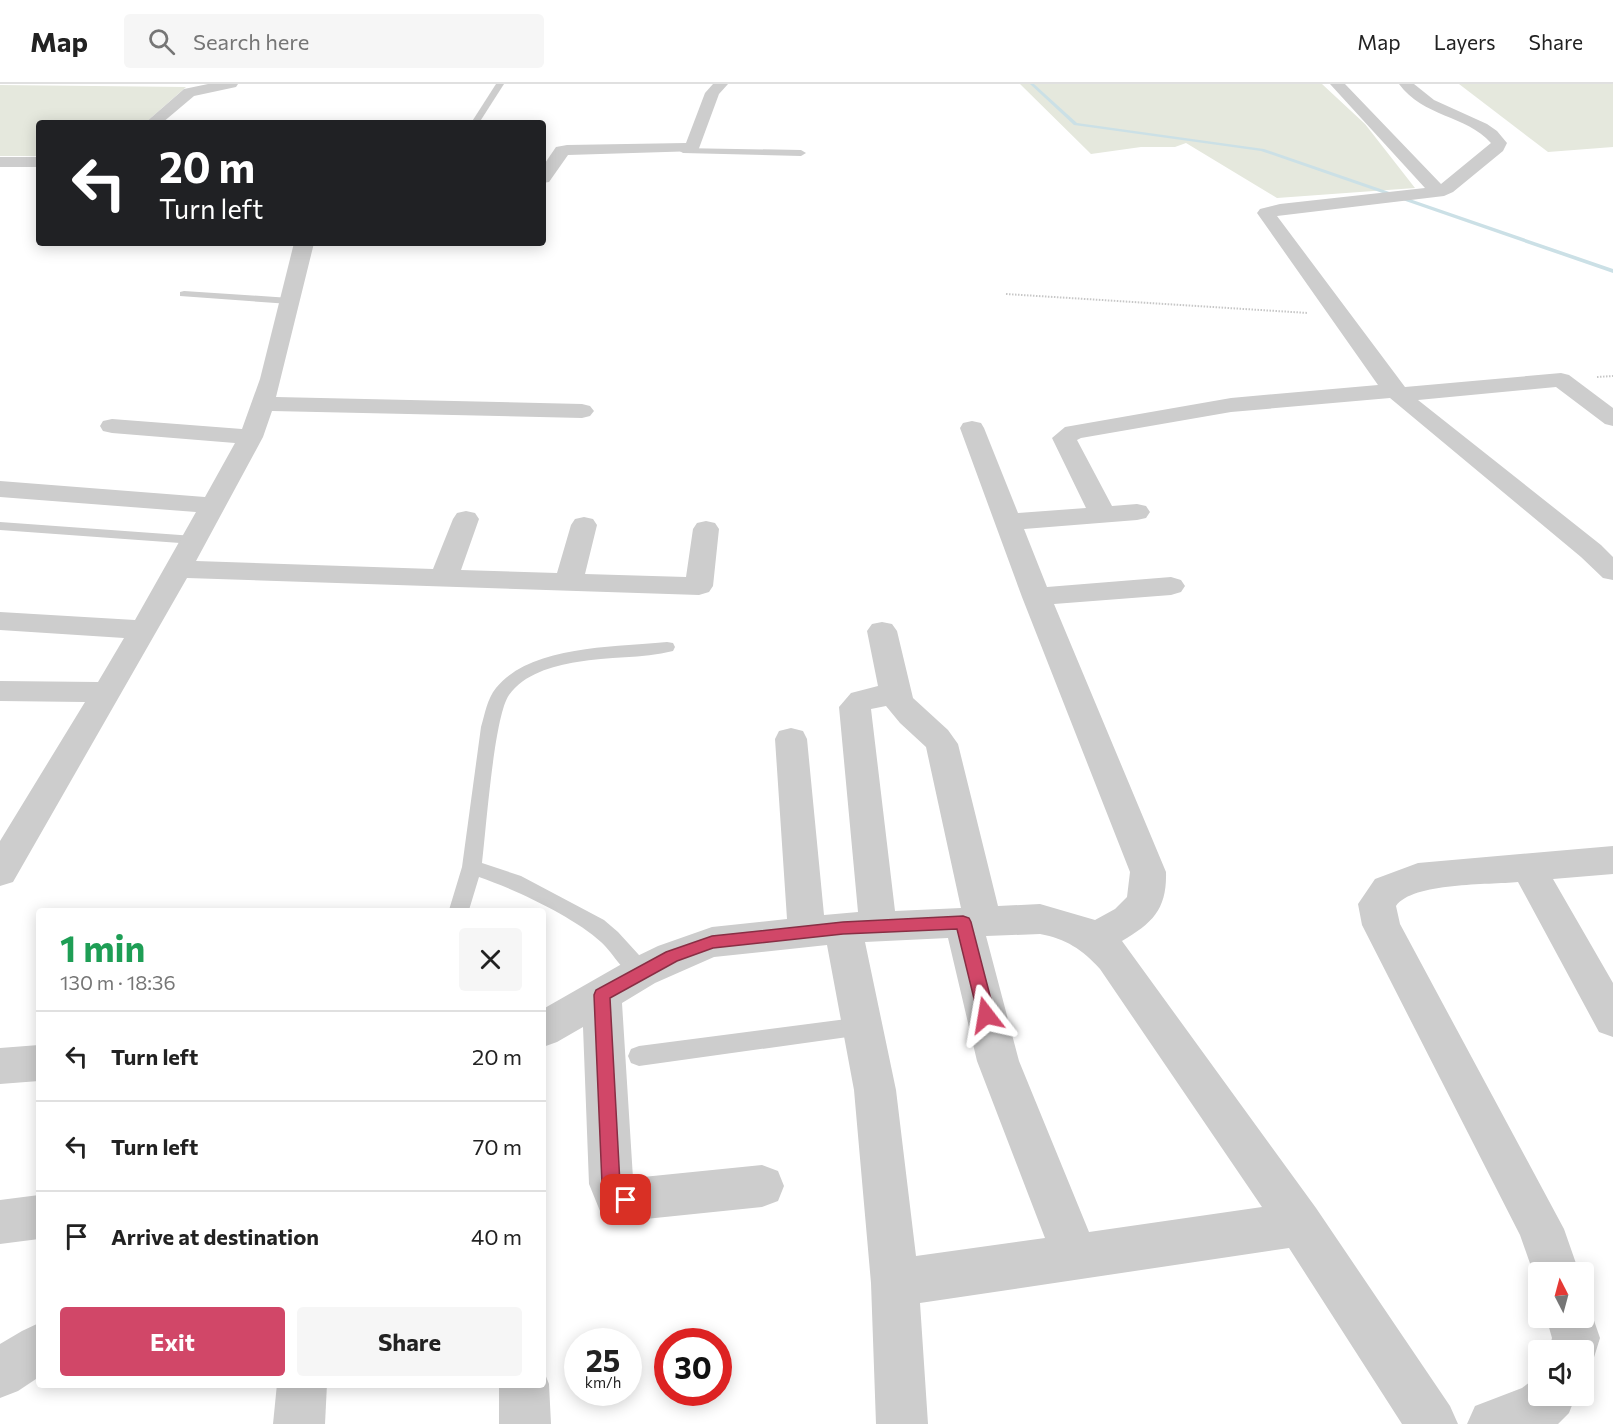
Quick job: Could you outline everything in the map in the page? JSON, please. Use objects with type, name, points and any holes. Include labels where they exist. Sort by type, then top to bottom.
[{"type":"street","points":[[156,120],[189,92],[231,84]]},
{"type":"street","points":[[546,174],[562,151],[567,150],[683,150],[693,147],[712,93],[721,84]]},
{"type":"street","points":[[1337,84],[1438,192]]},
{"type":"street","points":[[1406,84],[1421,99],[1436,109],[1490,132],[1499,143],[1497,148],[1447,188],[1438,192],[1280,209],[1266,213],[1397,393],[1591,551],[1613,572]]},
{"type":"street","points":[[0,162],[36,162]]},
{"type":"street","points":[[0,872],[16,818],[107,692],[251,437],[264,404],[303,246]]},
{"type":"street","points":[[1103,515],[1064,438],[1074,432],[1231,405],[1561,380],[1613,418]]},
{"type":"street","points":[[264,404],[582,411]]},
{"type":"street","points":[[112,426],[251,437]]},
{"type":"street","points":[[972,428],[1036,597],[1148,872],[1149,890],[1143,908],[1097,938]]},
{"type":"street","points":[[0,489],[213,505]]},
{"type":"street","points":[[1008,522],[1137,512]]},
{"type":"street","points":[[444,578],[466,519]]},
{"type":"street","points":[[569,582],[584,525]]},
{"type":"street","points":[[178,569],[699,586],[706,529]]},
{"type":"street","points":[[1036,597],[1171,586]]},
{"type":"street","points":[[0,621],[144,630]]},
{"type":"street","points":[[882,631],[900,705],[930,729],[942,744],[998,1061],[1076,1257]]},
{"type":"street","points":[[0,691],[107,692]]},
{"type":"street","points":[[843,929],[855,707],[857,702],[863,699],[896,695]]},
{"type":"street","points":[[791,739],[843,929],[875,1090],[895,1283],[902,1424]]},
{"type":"street","points":[[1552,1262],[1541,1229],[1381,925],[1377,904],[1389,889],[1418,877],[1613,860]]},
{"type":"street","points":[[1528,867],[1613,1020]]},
{"type":"street","points":[[546,1028],[641,972],[712,942],[843,929],[973,922],[1040,919],[1066,924],[1097,938],[1114,958],[1300,1224],[1432,1424]]},
{"type":"street","points":[[602,995],[611,1184],[616,1196],[626,1200],[762,1186]]},
{"type":"street","points":[[0,1066],[36,1063]]},
{"type":"street","points":[[0,1222],[36,1216]]},
{"type":"street","points":[[895,1283],[1300,1224]]},
{"type":"street","points":[[0,1373],[36,1350]]},
{"type":"street","points":[[299,1424],[302,1388]]},
{"type":"street","points":[[524,1388],[525,1424]]},
{"type":"street","points":[[1493,1424],[1540,1406]]},
{"type":"lane","points":[[477,120],[500,84]]},
{"type":"lane","points":[[683,150],[801,153]]},
{"type":"lane","points":[[184,294],[290,301]]},
{"type":"lane","points":[[0,526],[194,540]]},
{"type":"lane","points":[[460,908],[472,867],[490,727],[502,692],[516,678],[535,666],[554,660],[667,647]]},
{"type":"lane","points":[[472,867],[514,881],[597,926],[611,938],[641,972]]},
{"type":"lane","points":[[639,1056],[862,1026]]},
{"type":"path","points":[[1006,294],[1341,315]]},
{"type":"shaded area","points":[[1020,84],[1322,84],[1365,124],[1415,188],[1277,198],[1186,143],[1175,147],[1141,147],[1091,154]]},
{"type":"shaded area","points":[[1459,84],[1613,84],[1613,147],[1548,152]]},
{"type":"shaded area","points":[[0,85],[186,87],[148,120],[36,120],[36,156],[0,156]]},
{"type":"waterway","points":[[1032,84],[1076,124],[1262,150],[1613,271]]},
{"type":"route","points":[[626,1200],[616,1196],[611,1184],[602,995],[641,972],[712,942],[843,928],[963,922],[986,1015]]}]
